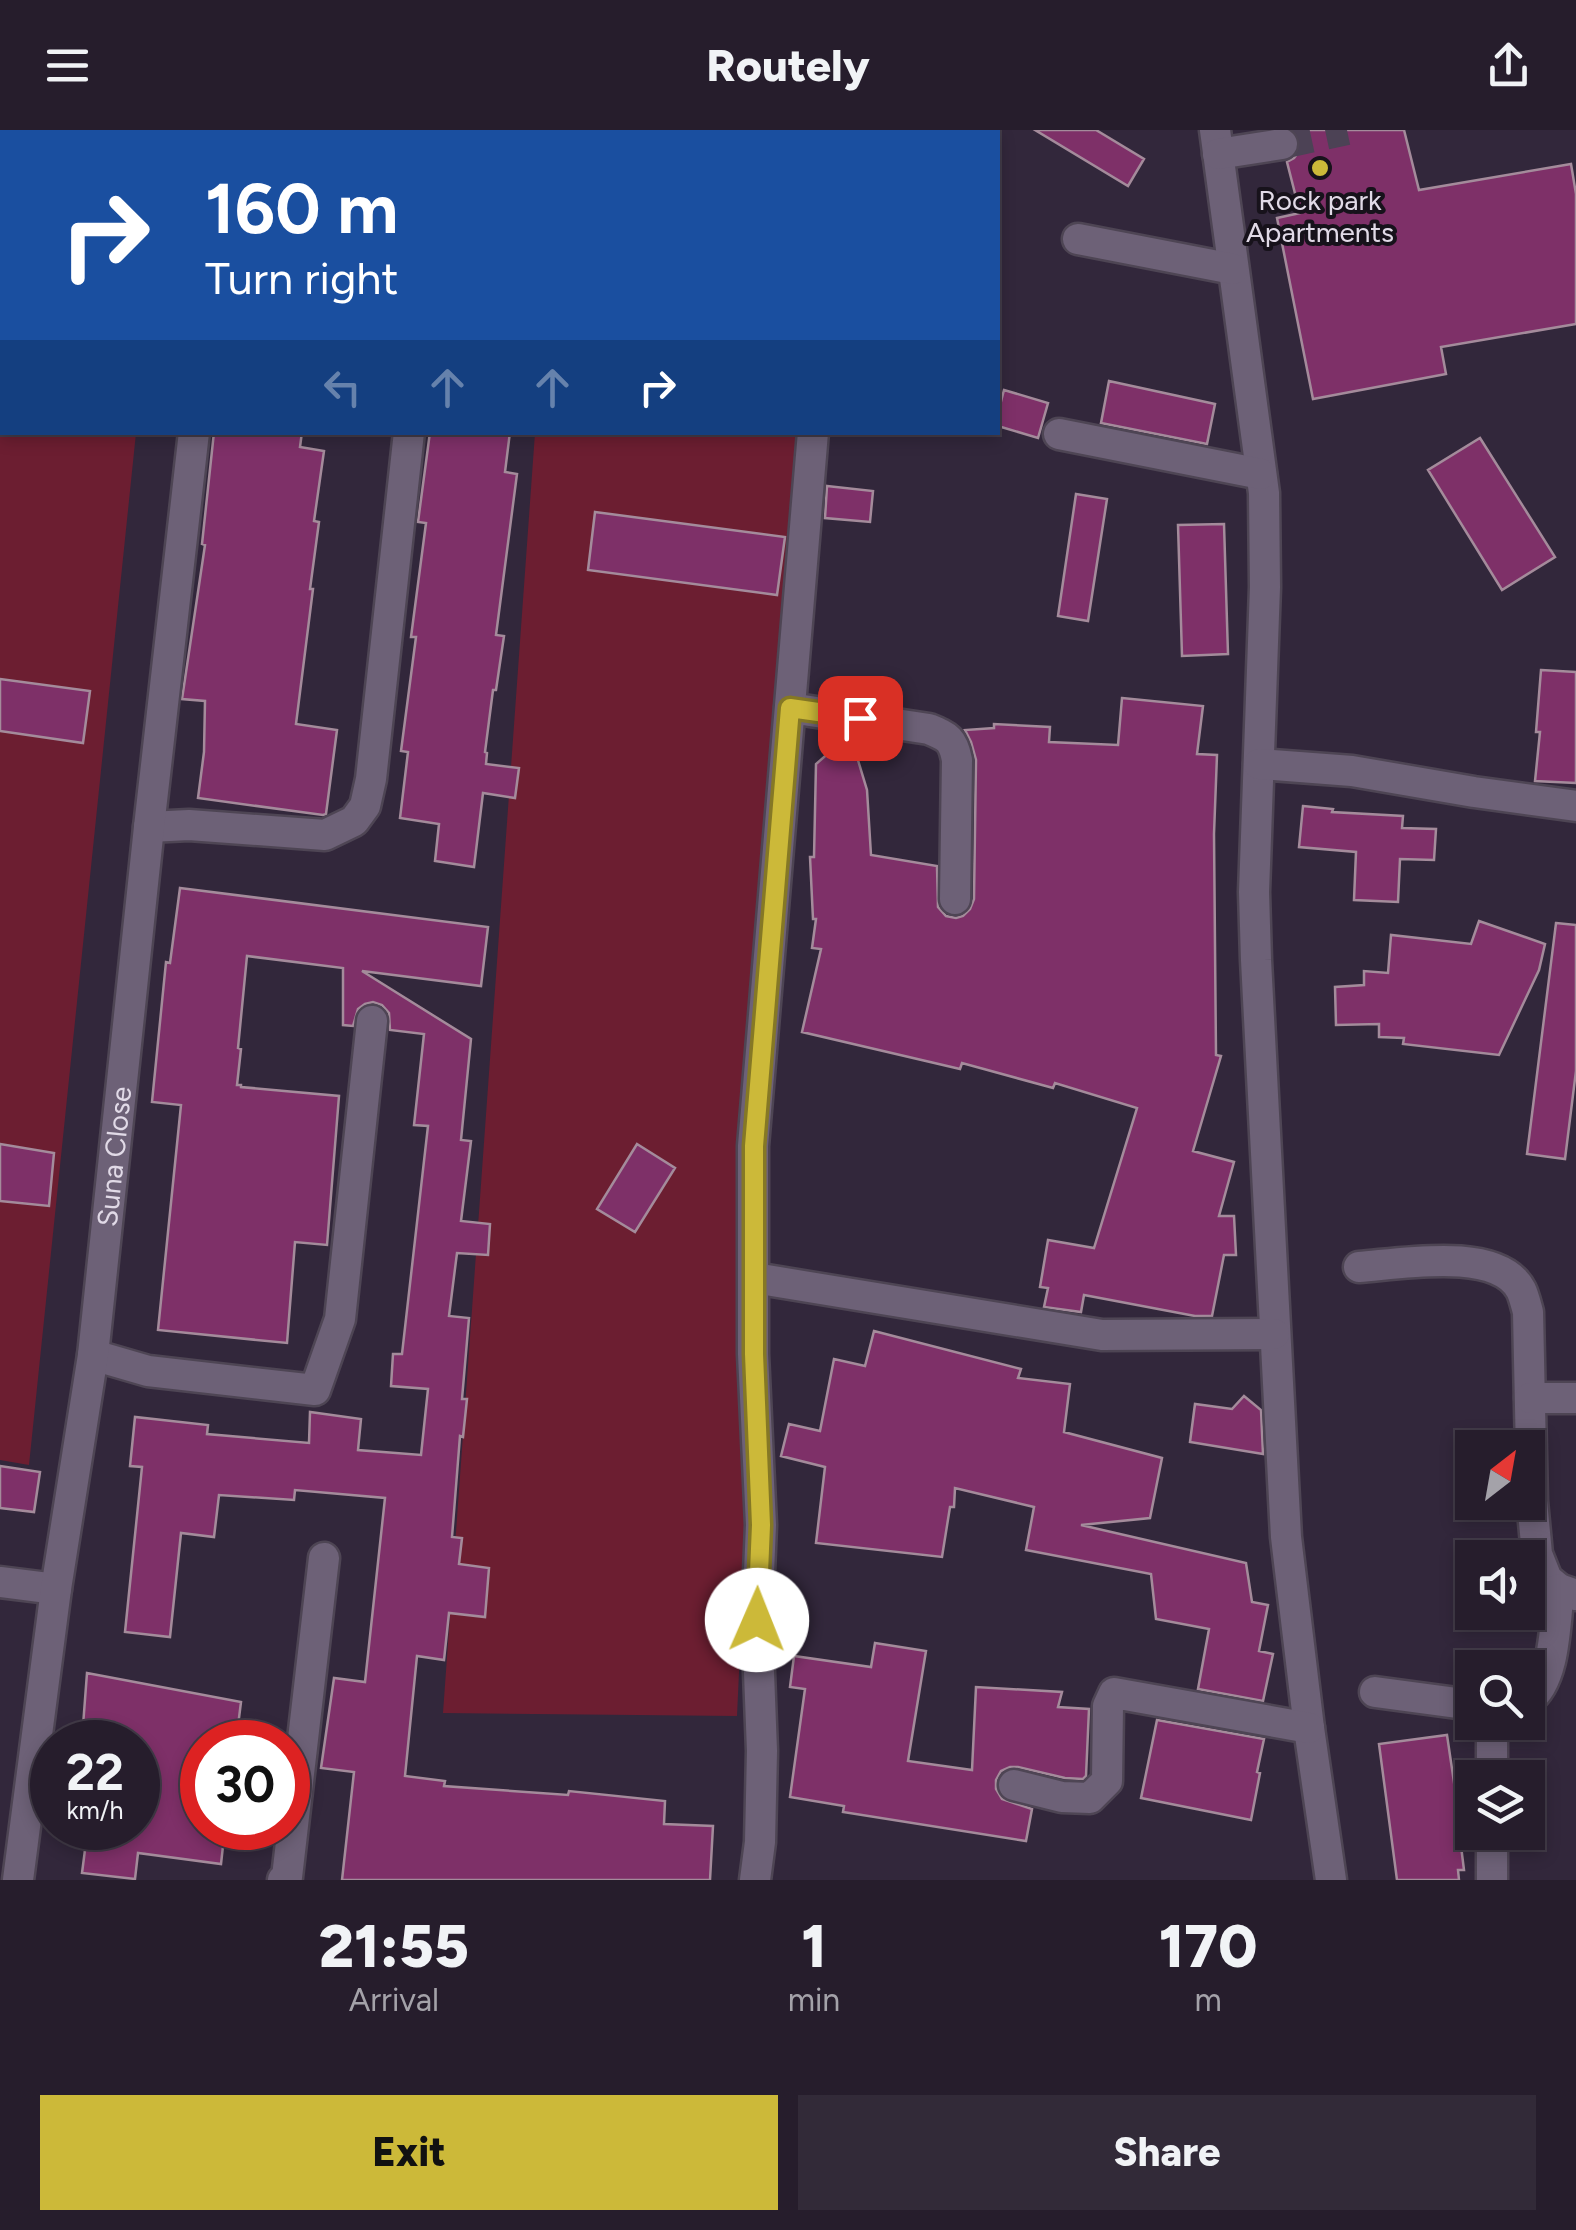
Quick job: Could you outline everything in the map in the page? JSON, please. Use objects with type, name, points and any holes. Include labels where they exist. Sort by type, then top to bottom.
[{"type":"street","points":[[1282,144],[1216,142],[1264,494],[1265,587],[1254,892],[1274,1334],[1286,1537],[1331,1880]]},
{"type":"street","points":[[1078,239],[1233,269]]},
{"type":"street","points":[[1059,434],[1261,474]]},
{"type":"street","name":"Suna Close","points":[[18,1880],[56,1588],[93,1354],[194,435]]},
{"type":"street","points":[[149,827],[189,825],[325,836],[354,821],[365,806],[409,435]]},
{"type":"street","points":[[755,1880],[762,1751],[757,1620],[761,1525],[754,1354],[754,1146],[812,435]]},
{"type":"street","points":[[790,708],[929,729],[948,737],[957,760],[955,899]]},
{"type":"street","points":[[1259,764],[1352,771],[1576,806]]},
{"type":"street","points":[[93,1354],[148,1370],[315,1390],[340,1318],[372,1021]]},
{"type":"street","points":[[1359,1267],[1466,1260],[1493,1267],[1510,1276],[1520,1288],[1528,1312],[1536,1554],[1547,1579],[1567,1592],[1545,1677]]},
{"type":"street","points":[[754,1278],[1102,1335],[1274,1334]]},
{"type":"street","points":[[1530,1398],[1576,1398]]},
{"type":"street","points":[[284,1880],[324,1558]]},
{"type":"street","points":[[0,1582],[56,1588]]},
{"type":"street","points":[[1375,1692],[1455,1702]]},
{"type":"street","points":[[1014,1785],[1062,1797],[1090,1798],[1107,1781],[1108,1706],[1114,1694],[1309,1728]]},
{"type":"street","points":[[1492,1850],[1492,1880]]},
{"type":"shaded area","points":[[0,435],[136,435],[29,1465],[0,1460]]},
{"type":"shaded area","points":[[535,435],[796,435],[737,1716],[443,1713]]},
{"type":"building","points":[[1035,130],[1096,130],[1144,159],[1128,186]]},
{"type":"building","points":[[1294,130],[1404,130],[1419,190],[1571,164],[1576,194],[1576,324],[1441,347],[1446,374],[1313,399],[1277,218],[1300,213],[1287,162],[1300,150]]},
{"type":"building","points":[[1109,381],[1215,404],[1207,444],[1101,423]]},
{"type":"building","points":[[1004,390],[1048,403],[1038,438],[1000,427]]},
{"type":"building","points":[[214,435],[302,435],[300,447],[324,451],[314,521],[319,522],[313,589],[296,724],[337,730],[326,814],[198,798],[205,701],[182,699],[205,545],[202,544]]},
{"type":"building","points":[[430,435],[510,435],[505,472],[517,474],[496,635],[504,636],[485,752],[486,764],[519,768],[515,798],[483,793],[474,867],[435,861],[439,824],[400,818],[408,752],[401,751],[416,637],[411,637],[426,523],[418,522]]},
{"type":"building","points":[[1480,438],[1555,557],[1502,590],[1428,470]]},
{"type":"building","points":[[827,486],[873,491],[870,522],[825,518]]},
{"type":"building","points":[[1076,494],[1107,499],[1088,621],[1058,616]]},
{"type":"building","points":[[595,512],[785,537],[777,595],[588,570]]},
{"type":"building","points":[[1224,524],[1228,654],[1182,656],[1178,525]]},
{"type":"building","points":[[1541,670],[1576,672],[1576,783],[1535,781]]},
{"type":"building","points":[[0,679],[90,691],[83,743],[0,731]]},
{"type":"building","points":[[1122,698],[1203,706],[1197,754],[1217,755],[1216,1055],[1221,1056],[1193,1151],[1234,1162],[1219,1216],[1234,1216],[1236,1255],[1224,1255],[1212,1316],[1084,1295],[1081,1312],[1044,1307],[1048,1288],[1040,1287],[1048,1240],[1094,1248],[1137,1108],[1055,1083],[1053,1088],[962,1063],[960,1069],[802,1032],[821,949],[812,948],[816,919],[810,857],[814,857],[816,764],[831,751],[854,747],[867,790],[871,855],[937,866],[938,907],[946,916],[956,918],[970,909],[974,899],[976,760],[965,730],[994,728],[994,724],[1050,727],[1049,742],[1118,745]]},
{"type":"building","points":[[1303,806],[1333,809],[1332,812],[1403,816],[1402,828],[1436,829],[1434,860],[1400,859],[1398,902],[1354,900],[1356,852],[1299,847]]},
{"type":"building","points":[[180,888],[488,927],[481,986],[362,971],[471,1039],[461,1140],[471,1141],[461,1221],[490,1224],[488,1255],[457,1253],[449,1316],[469,1318],[462,1399],[467,1399],[452,1537],[462,1538],[459,1564],[489,1568],[485,1617],[449,1613],[444,1660],[417,1656],[405,1776],[445,1781],[444,1786],[568,1795],[569,1791],[665,1801],[664,1824],[713,1826],[710,1880],[342,1880],[354,1772],[321,1768],[334,1678],[365,1682],[385,1498],[295,1490],[294,1500],[219,1495],[214,1537],[181,1533],[170,1637],[125,1632],[142,1467],[130,1466],[135,1417],[208,1425],[207,1434],[309,1443],[310,1412],[361,1419],[358,1450],[421,1455],[428,1389],[391,1386],[393,1354],[402,1354],[428,1126],[414,1125],[424,1034],[390,1030],[389,1013],[373,1002],[358,1009],[353,1026],[343,1025],[343,968],[247,956],[237,1085],[339,1096],[327,1245],[295,1242],[287,1343],[158,1330],[181,1105],[152,1102],[166,962],[170,963]]},
{"type":"building","points":[[1479,921],[1545,944],[1539,970],[1499,1055],[1403,1044],[1404,1038],[1379,1037],[1379,1024],[1336,1025],[1335,987],[1364,985],[1364,971],[1388,973],[1391,935],[1471,944]]},
{"type":"building","points":[[1556,923],[1576,925],[1576,1071],[1565,1159],[1527,1154]]},
{"type":"building","points":[[0,1144],[54,1153],[49,1206],[0,1201]]},
{"type":"building","points":[[637,1144],[675,1168],[635,1232],[597,1209]]},
{"type":"building","points":[[874,1331],[1021,1369],[1018,1378],[1070,1384],[1064,1432],[1162,1458],[1150,1518],[1081,1525],[1246,1563],[1252,1602],[1268,1605],[1259,1651],[1273,1654],[1263,1701],[1198,1689],[1209,1629],[1156,1619],[1151,1574],[1026,1550],[1034,1507],[955,1488],[942,1557],[816,1543],[825,1467],[781,1456],[789,1424],[820,1431],[834,1359],[865,1366]]},
{"type":"building","points":[[1244,1396],[1261,1410],[1263,1454],[1190,1442],[1195,1404],[1232,1409]]},
{"type":"building","points":[[0,1466],[40,1472],[34,1512],[0,1508]]},
{"type":"building","points":[[875,1643],[926,1651],[908,1761],[972,1770],[976,1687],[1062,1692],[1058,1707],[1089,1709],[1086,1776],[1065,1778],[1018,1767],[1001,1771],[996,1789],[1002,1799],[1032,1809],[1026,1841],[843,1812],[844,1806],[790,1797],[805,1689],[790,1687],[794,1656],[871,1667]]},
{"type":"building","points":[[87,1673],[241,1702],[239,1720],[180,1720],[180,1850],[223,1850],[221,1864],[138,1853],[135,1879],[82,1873],[85,1850],[160,1850],[160,1720],[83,1720]]},
{"type":"building","points":[[1157,1720],[1264,1739],[1251,1820],[1141,1798]]},
{"type":"building","points":[[1447,1735],[1455,1789],[1455,1850],[1462,1850],[1464,1870],[1458,1870],[1459,1880],[1397,1880],[1379,1744]]},
{"type":"tunnel","points":[[1282,144],[1347,130]]},
{"type":"place","name":"Rock park Apartments","points":[[1320,168]]},
{"type":"route","points":[[757,1620],[761,1525],[754,1354],[754,1146],[790,708],[860,718]]}]
